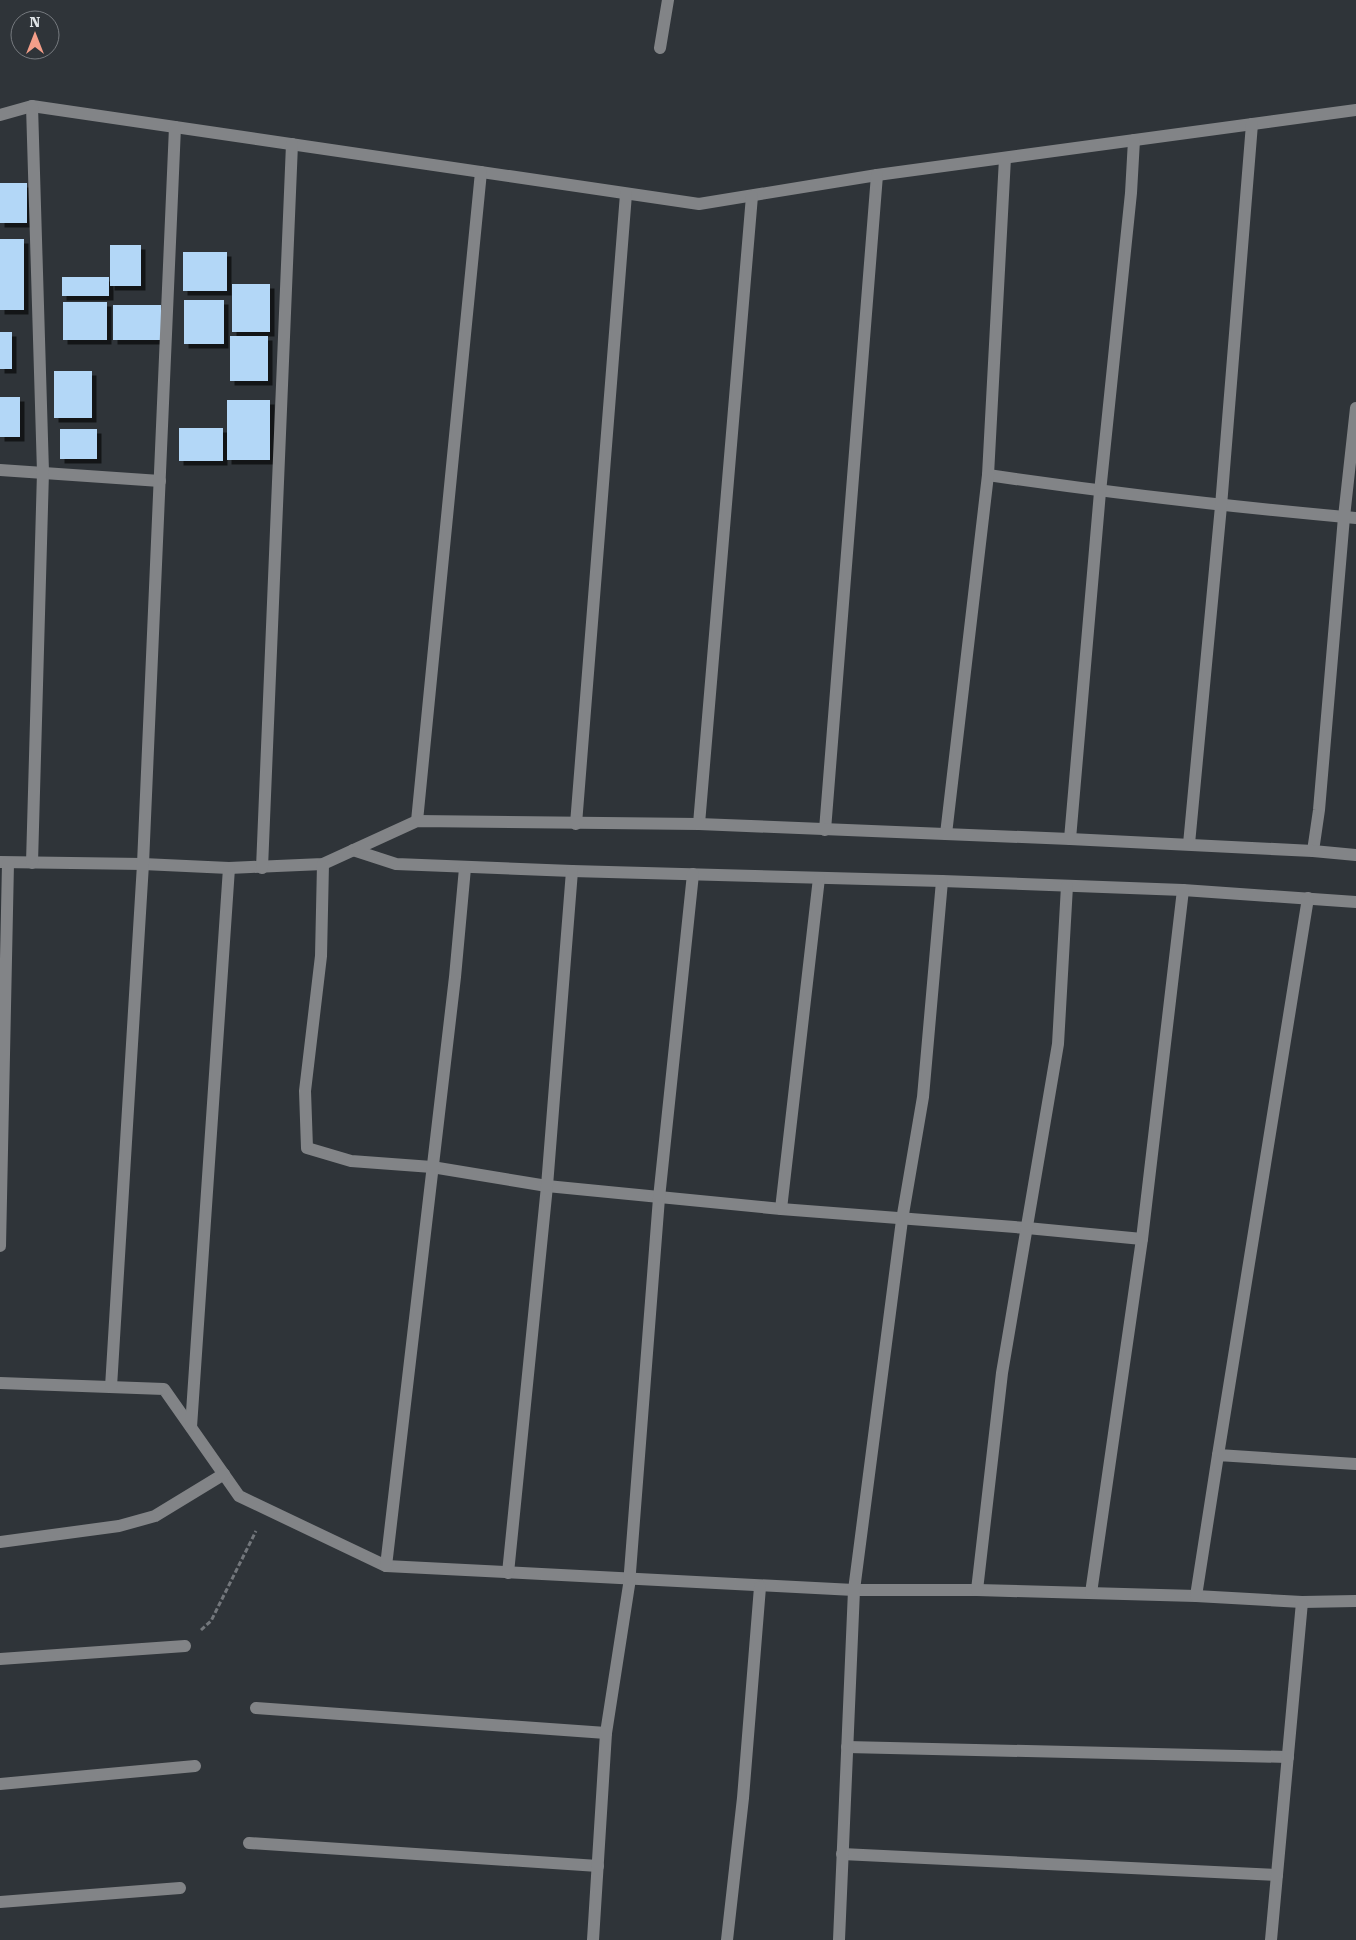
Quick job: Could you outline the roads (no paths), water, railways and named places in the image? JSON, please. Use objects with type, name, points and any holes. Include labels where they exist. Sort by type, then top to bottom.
[{"type":"street","points":[[660,48],[668,0]]},
{"type":"street","points":[[0,115],[32,106],[698,204],[877,175],[1356,110]]},
{"type":"street","points":[[32,106],[43,472],[32,863]]},
{"type":"street","points":[[1189,844],[1221,506],[1252,124]]},
{"type":"street","points":[[111,1387],[143,864],[174,127]]},
{"type":"street","points":[[1070,838],[1100,492],[1131,193],[1134,140]]},
{"type":"street","points":[[262,868],[292,144]]},
{"type":"street","points":[[946,834],[988,475],[1005,158]]},
{"type":"street","points":[[417,821],[481,172]]},
{"type":"street","points":[[824,830],[877,175]]},
{"type":"street","points":[[576,824],[626,194]]},
{"type":"street","points":[[698,824],[752,196]]},
{"type":"street","points":[[1313,851],[1350,517],[1356,408]]},
{"type":"street","points":[[0,470],[160,481]]},
{"type":"street","points":[[988,475],[1100,492],[1221,506],[1350,517]]},
{"type":"street","points":[[0,1246],[4,862],[143,864],[229,868],[322,864],[417,821],[698,824],[1070,838],[1356,855]]},
{"type":"street","points":[[353,850],[396,864],[465,868],[942,881],[1183,890],[1356,902]]},
{"type":"street","points":[[322,864],[322,956],[305,1091],[307,1148],[351,1161],[432,1167],[547,1186],[902,1220],[1027,1228],[1142,1239]]},
{"type":"street","points":[[191,1427],[229,868]]},
{"type":"street","points":[[386,1566],[455,977],[465,868]]},
{"type":"street","points":[[508,1573],[547,1186],[572,871]]},
{"type":"street","points":[[593,1940],[606,1733],[629,1580],[659,1198],[693,874]]},
{"type":"street","points":[[781,1209],[819,878]]},
{"type":"street","points":[[839,1940],[854,1590],[902,1220],[923,1097],[942,881]]},
{"type":"street","points":[[977,1590],[1002,1373],[1058,1044],[1067,886]]},
{"type":"street","points":[[1091,1593],[1142,1239],[1183,890]]},
{"type":"street","points":[[1196,1596],[1308,898]]},
{"type":"street","points":[[0,1383],[164,1389],[239,1496],[386,1566],[760,1587],[1091,1593],[1302,1602],[1356,1601]]},
{"type":"street","points":[[1218,1455],[1356,1464]]},
{"type":"street","points":[[0,1542],[119,1526],[155,1516],[224,1474]]},
{"type":"street","points":[[727,1940],[743,1798],[760,1587]]},
{"type":"street","points":[[1271,1940],[1302,1602]]},
{"type":"street","points":[[0,1660],[185,1646]]},
{"type":"street","points":[[256,1708],[606,1733]]},
{"type":"street","points":[[847,1747],[1288,1757]]},
{"type":"street","points":[[0,1784],[195,1766]]},
{"type":"street","points":[[249,1843],[598,1866]]},
{"type":"street","points":[[842,1854],[1277,1875]]},
{"type":"street","points":[[0,1902],[180,1888]]}]
